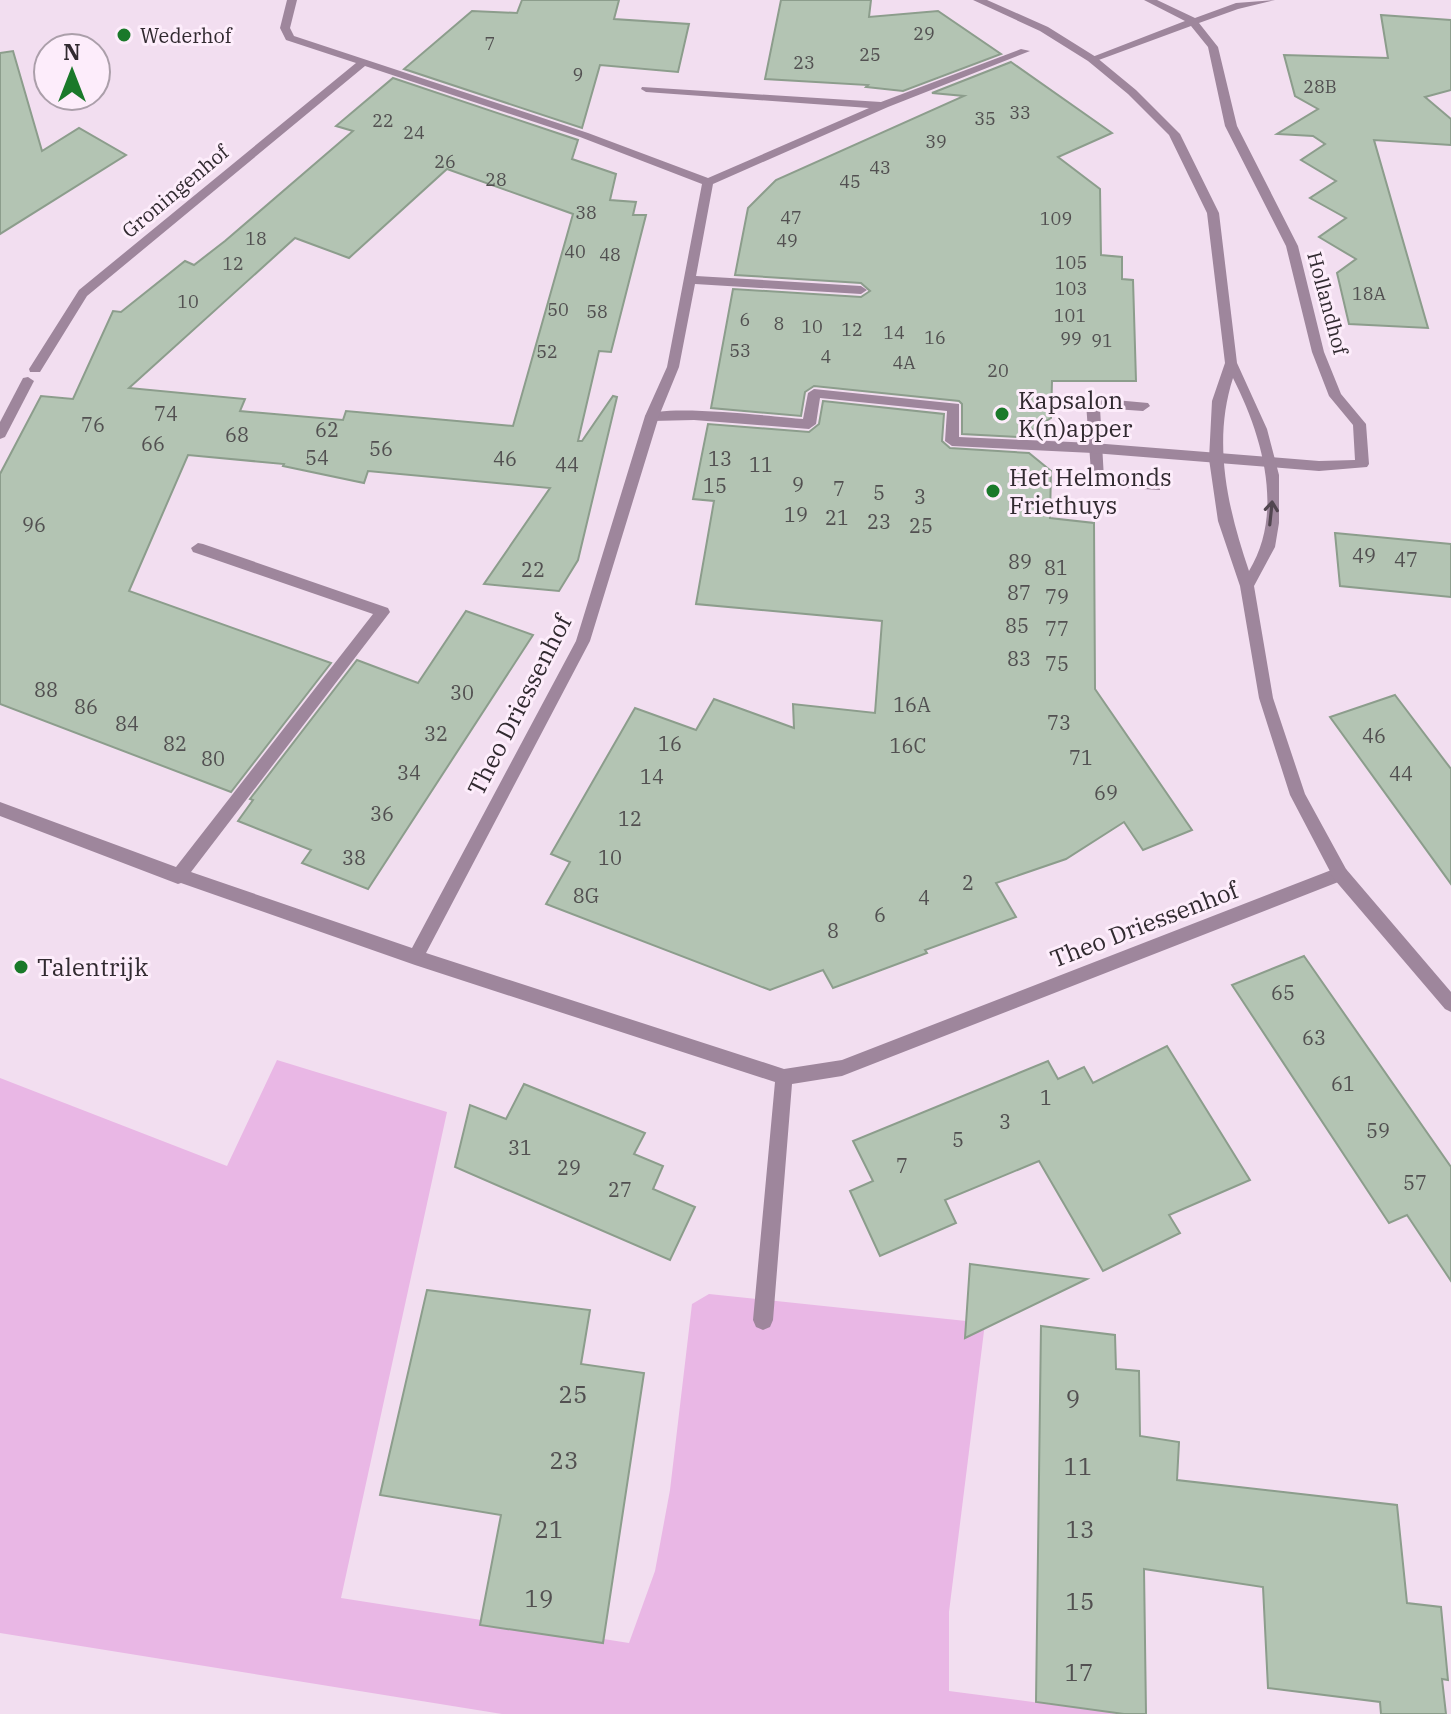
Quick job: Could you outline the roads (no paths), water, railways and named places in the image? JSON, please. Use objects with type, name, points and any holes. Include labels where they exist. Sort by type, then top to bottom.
[{"type":"street","points":[[292,0],[285,28],[290,38],[584,135],[708,182],[884,105],[1025,51]]},
{"type":"street","points":[[978,0],[1044,29],[1092,59],[1132,92],[1174,134],[1213,213],[1231,363],[1255,405],[1275,482],[1267,548],[1247,586]]},
{"type":"street","name":"Hollandhof","points":[[652,416],[694,415],[809,424],[814,393],[954,407],[952,441],[1093,448],[1319,466],[1362,464],[1359,424],[1335,396],[1318,352],[1292,246],[1231,126],[1213,47],[1191,20],[1149,0]]},
{"type":"street","points":[[1092,59],[1191,20],[1236,6],[1270,0]]},
{"type":"street","name":"Groningenhof","points":[[0,434],[31,375],[83,293],[363,63]]},
{"type":"street","points":[[646,89],[884,105]]},
{"type":"street","points":[[652,416],[673,367],[708,182]]},
{"type":"street","points":[[690,280],[861,290]]},
{"type":"street","points":[[1231,363],[1219,401],[1216,459],[1225,521],[1247,586],[1266,698],[1298,795],[1340,874],[1451,1004]]},
{"type":"street","points":[[1143,406],[1093,403],[1097,483],[1155,487]]},
{"type":"street","name":"Theo Driessenhof","points":[[415,958],[583,641],[652,416]]},
{"type":"street","points":[[178,877],[383,612],[198,548]]},
{"type":"street","name":"Theo Driessenhof","points":[[0,809],[178,877],[415,958],[784,1077],[842,1068],[1340,874]]},
{"type":"street","points":[[763,1320],[784,1077]]},
{"type":"place","name":"Wederhof","points":[[124,35]]},
{"type":"place","name":"Kapsalon K(n)apper","points":[[1002,414]]},
{"type":"place","name":"Het Helmonds Friethuys","points":[[993,491]]},
{"type":"place","name":"Talentrijk","points":[[21,967]]}]
